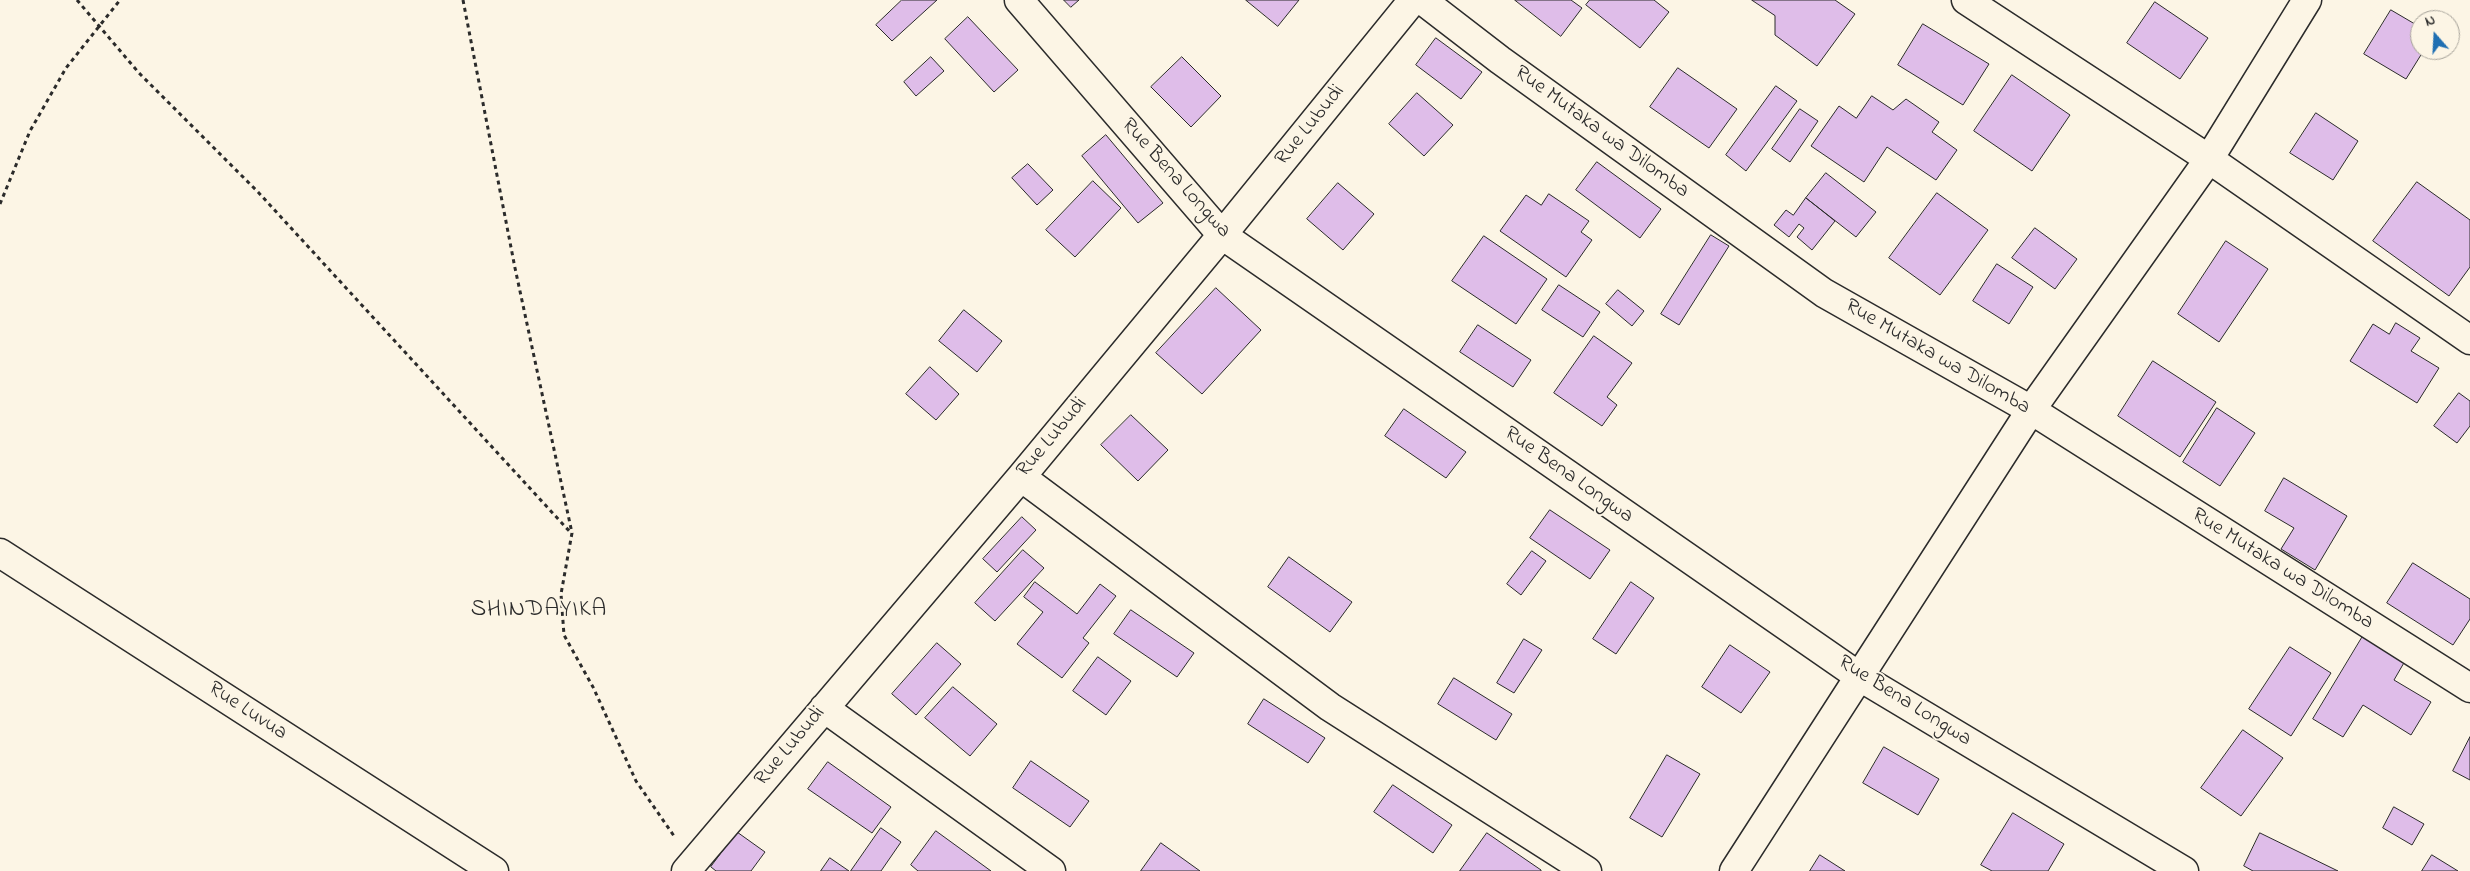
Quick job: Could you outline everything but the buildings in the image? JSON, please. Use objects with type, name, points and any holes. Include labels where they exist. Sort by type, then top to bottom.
[{"type":"street","name":"Rue Bena Longwa","points":[[1019,0],[1222,236],[1860,677],[2184,871]]},
{"type":"street","name":"Rue Lubudi","points":[[689,867],[1222,236],[1413,0]]},
{"type":"street","name":"Rue Mutaka wa Dilomba","points":[[1422,0],[1500,60],[1824,293],[2030,410],[2470,688]]},
{"type":"street","points":[[1966,0],[2209,160],[2470,340]]},
{"type":"street","points":[[1734,871],[2030,410],[2209,160],[2307,0]]},
{"type":"street","points":[[1021,476],[1330,706],[1587,871]]},
{"type":"street","name":"Rue Luvua","points":[[0,553],[494,871]]},
{"type":"street","points":[[824,708],[1051,871]]},
{"type":"path","points":[[77,0],[139,72],[258,192],[572,533]]},
{"type":"path","points":[[0,204],[30,131],[66,68],[120,0]]},
{"type":"path","points":[[463,0],[505,220],[572,533],[561,594],[564,635],[593,687],[636,781],[689,867]]},
{"type":"district","name":"SHINDAYIKA","points":[[539,611]]}]
